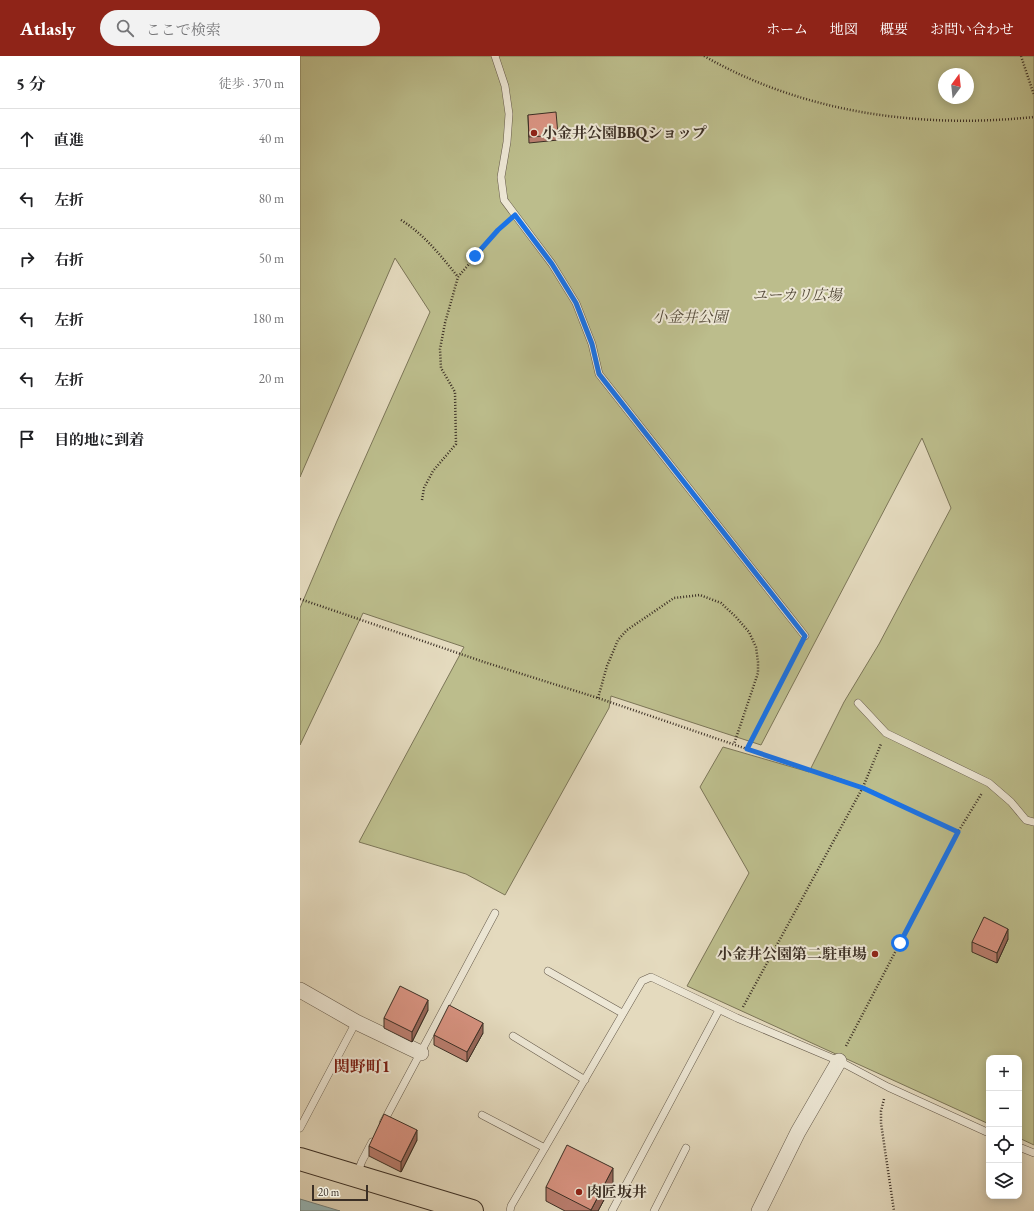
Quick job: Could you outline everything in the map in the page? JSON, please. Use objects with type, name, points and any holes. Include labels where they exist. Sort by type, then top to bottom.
[{"type":"main road","points":[[300,1159],[472,1211]]},
{"type":"street","points":[[300,990],[356,1022],[421,1054]]},
{"type":"street","points":[[759,1211],[798,1132],[839,1061]]},
{"type":"lane","points":[[495,56],[505,86],[509,114],[502,177],[504,200],[552,264],[576,303],[592,344],[599,374],[805,636]]},
{"type":"lane","points":[[858,702],[886,733],[989,783],[1011,802],[1026,820],[1034,822]]},
{"type":"lane","points":[[356,1176],[362,1161],[421,1054],[495,913]]},
{"type":"lane","points":[[548,971],[622,1013]]},
{"type":"lane","points":[[510,1211],[511,1206],[586,1080],[622,1013],[642,981],[651,977],[719,1010],[839,1061],[888,1088],[986,1132]]},
{"type":"lane","points":[[612,1211],[719,1010]]},
{"type":"lane","points":[[300,1128],[356,1022]]},
{"type":"lane","points":[[513,1036],[586,1080]]},
{"type":"lane","points":[[482,1115],[545,1148]]},
{"type":"lane","points":[[654,1211],[686,1148]]},
{"type":"lane","points":[[1022,1148],[1034,1153]]},
{"type":"path","points":[[704,56],[723,67],[766,86],[800,98],[843,109],[890,117],[930,120],[1004,120],[1034,117]]},
{"type":"path","points":[[1021,56],[1034,95]]},
{"type":"path","points":[[422,500],[424,488],[433,471],[456,444],[455,392],[441,368],[440,350],[445,323],[458,277],[498,230],[515,215]]},
{"type":"path","points":[[402,220],[415,229],[434,247],[458,277]]},
{"type":"path","points":[[598,698],[607,666],[618,640],[627,630],[674,598],[700,595],[721,603],[749,632],[756,647],[758,673],[734,744]]},
{"type":"path","points":[[300,599],[863,788],[958,832]]},
{"type":"path","points":[[747,749],[805,636]]},
{"type":"path","points":[[737,1018],[863,788],[886,733]]},
{"type":"path","points":[[839,1061],[847,1043],[958,832],[989,783]]},
{"type":"path","points":[[888,1088],[882,1103],[881,1123],[894,1211]]},
{"type":"green space","name":"小金井公園","points":[[300,56],[1034,56],[1034,1145],[1022,1139],[1022,1055],[986,1055],[986,1123],[687,986],[749,873],[700,787],[723,747],[809,772],[844,702],[879,644],[951,508],[922,438],[761,745],[611,696],[609,708],[505,895],[466,874],[359,842],[464,647],[363,613],[300,745],[300,608],[430,312],[395,258],[300,477]]},
{"type":"water","points":[[300,1199],[340,1211],[300,1211]]},
{"type":"building","points":[[556,112],[558,135],[529,137],[528,115]]},
{"type":"building","points":[[984,917],[1008,929],[997,953],[972,942]]},
{"type":"building","points":[[400,986],[428,1000],[412,1032],[384,1018]]},
{"type":"building","points":[[449,1005],[483,1023],[467,1052],[434,1035]]},
{"type":"building","points":[[384,1114],[417,1130],[401,1162],[369,1146]]},
{"type":"building","name":"肉匠坂井","points":[[567,1145],[613,1168],[591,1210],[546,1187]]},
{"type":"place","name":"小金井公園BBQショップ","points":[[534,133]]},
{"type":"place","name":"小金井公園第二駐車場","points":[[875,954]]},
{"type":"place","name":"肉匠坂井","points":[[579,1192]]},
{"type":"district","name":"関野町1","points":[[362,1066]]},
{"type":"route","points":[[475,256],[498,230],[515,215],[552,264],[576,303],[592,344],[599,374],[805,636],[747,749],[863,788],[958,832],[900,943]]},
{"type":"park label","name":"ユーカリ広場","points":[[797,295]]}]
